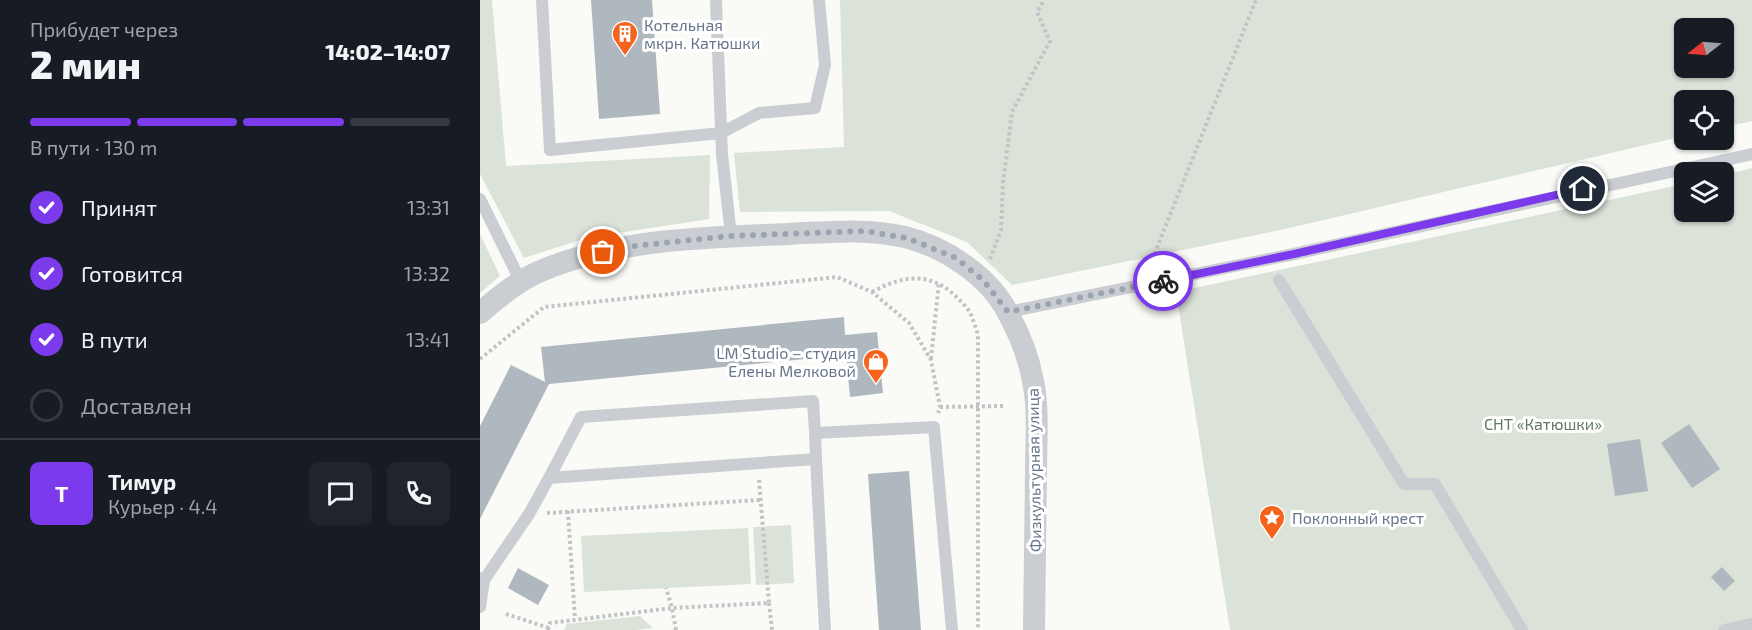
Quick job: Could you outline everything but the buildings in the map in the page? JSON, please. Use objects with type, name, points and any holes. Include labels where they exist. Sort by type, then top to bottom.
[{"type":"street","name":"Физкультурная улица","points":[[480,314],[521,282],[541,270],[592,254],[625,247],[730,236],[865,231],[907,238],[956,258],[983,280],[1008,312],[1033,381],[1036,423],[1034,630]]},
{"type":"lane","points":[[542,0],[550,150],[721,133],[759,113],[815,108],[825,65],[819,0]]},
{"type":"lane","points":[[716,0],[721,133],[730,236]]},
{"type":"lane","points":[[1008,312],[1294,254],[1752,154]]},
{"type":"lane","points":[[480,199],[521,282]]},
{"type":"lane","points":[[1279,280],[1404,484],[1435,484],[1522,630]]},
{"type":"lane","points":[[480,607],[482,579],[528,514],[581,417],[813,401],[825,630]]},
{"type":"lane","points":[[815,433],[934,427],[952,630]]},
{"type":"lane","points":[[549,478],[816,459]]},
{"type":"lane","points":[[1724,630],[1752,624]]},
{"type":"path","points":[[983,280],[1000,230],[1012,112],[1050,41],[1037,12],[1044,0]]},
{"type":"path","points":[[1142,286],[1256,0]]},
{"type":"path","points":[[480,359],[544,307],[837,277],[872,292],[909,323],[931,360]]},
{"type":"path","points":[[872,292],[892,281],[923,278],[939,282],[969,311],[978,334],[980,406],[978,630]]},
{"type":"path","points":[[934,427],[940,407],[931,360],[939,282]]},
{"type":"path","points":[[940,407],[1005,406]]},
{"type":"path","points":[[528,514],[760,500],[772,630]]},
{"type":"path","points":[[568,511],[575,619]]},
{"type":"path","points":[[666,588],[676,630]]},
{"type":"path","points":[[506,614],[548,629],[550,623],[575,619],[672,608],[769,603]]},
{"type":"green space","points":[[480,0],[492,0],[506,166],[710,155],[709,219],[586,238],[524,258],[480,174]]},
{"type":"green space","points":[[840,0],[1752,0],[1752,121],[1734,125],[1734,90],[1674,90],[1674,138],[1285,229],[1012,285],[967,242],[889,211],[740,212],[734,153],[844,147]]},
{"type":"green space","name":"СНТ «Катюшки»","points":[[1752,168],[1752,630],[1230,630],[1176,292],[1674,186],[1674,222],[1734,222],[1734,172]]},
{"type":"green space","points":[[480,234],[500,276],[480,293]]},
{"type":"green space","points":[[791,525],[794,583],[756,585],[753,527]]},
{"type":"green space","points":[[748,528],[751,584],[584,592],[581,536]]},
{"type":"green space","points":[[640,616],[653,628],[564,630],[567,624]]},
{"type":"way so far","points":[[603,252],[625,247],[730,236],[865,231],[907,238],[956,258],[983,280],[1008,312],[1163,281]]},
{"type":"place","name":"Котельная мкрн. Катюшки","points":[[625,57]]},
{"type":"place","name":"LM Studio – студия Елены Мелковой","points":[[876,385]]},
{"type":"place","name":"Поклонный крест","points":[[1272,541]]},
{"type":"route","points":[[1163,281],[1583,189]]}]
